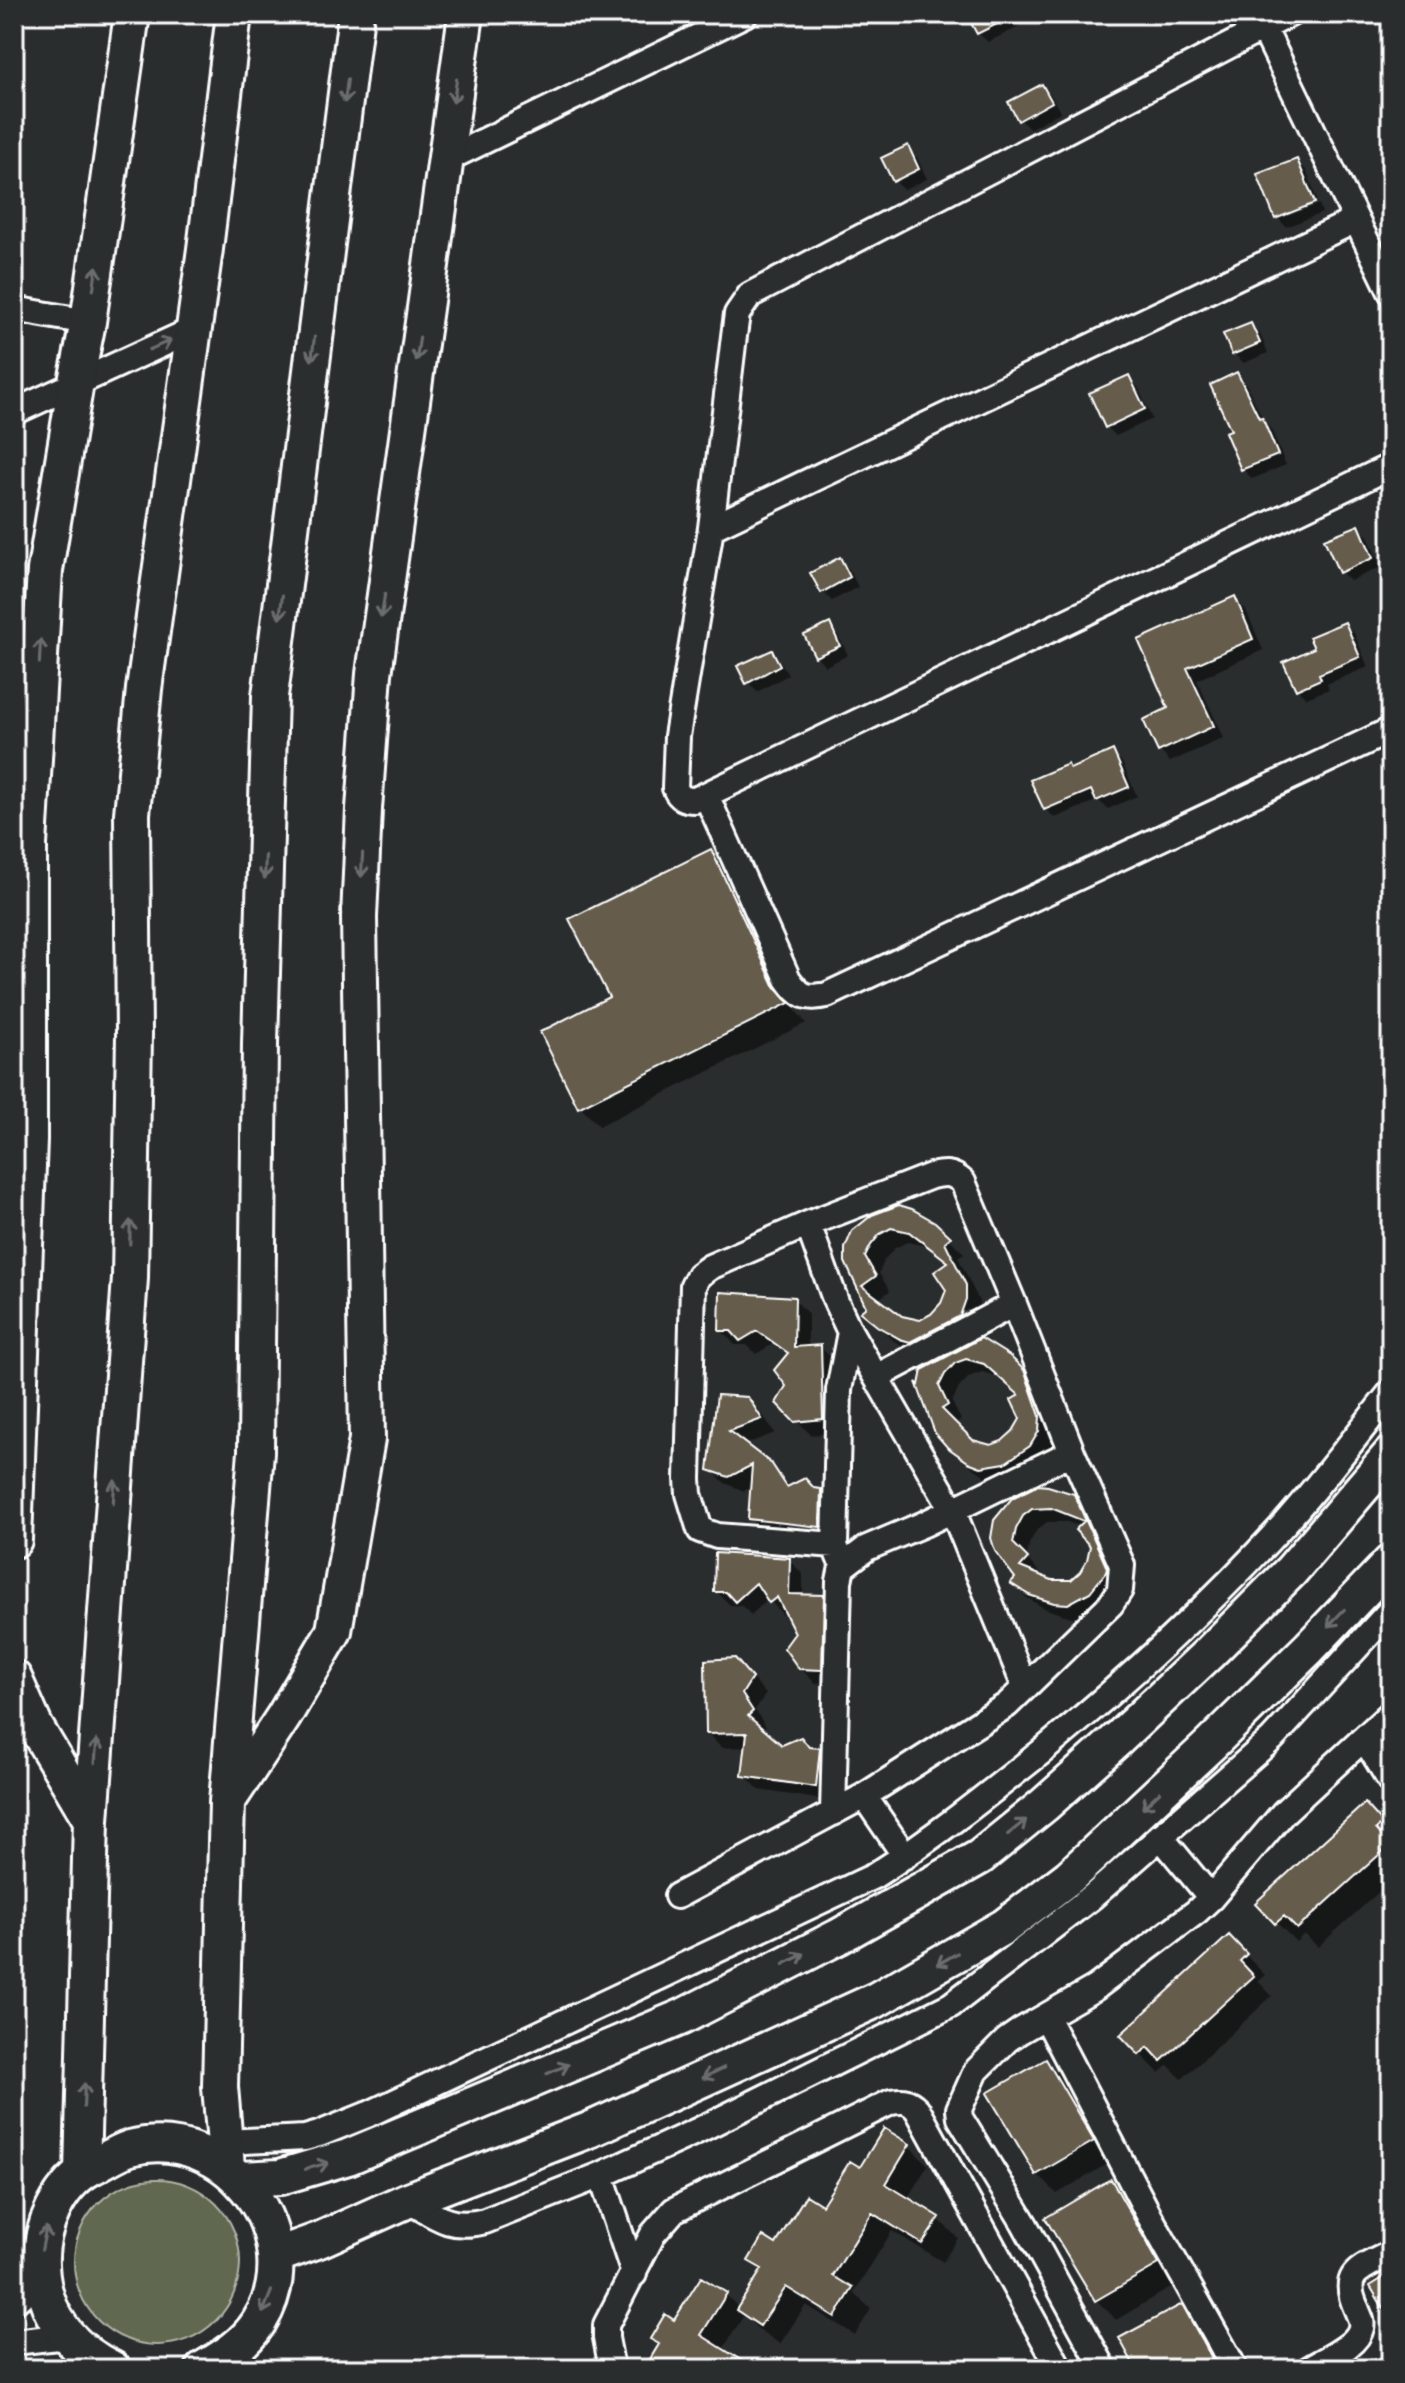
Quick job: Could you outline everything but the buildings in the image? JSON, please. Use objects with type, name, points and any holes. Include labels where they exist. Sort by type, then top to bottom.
[{"type":"main road","points":[[14,1540],[29,1139],[29,829],[45,570],[88,322],[132,14]]},
{"type":"main road","points":[[82,2173],[91,1820],[130,1278],[134,1035],[132,814],[144,689],[234,14]]},
{"type":"main road","points":[[203,2369],[236,2360],[259,2322],[272,2290],[275,2256],[270,2225],[231,2163],[220,2087],[227,1802],[256,1452],[260,1043],[270,696],[356,14]]},
{"type":"main road","points":[[227,1802],[284,1716],[334,1631],[367,1439],[359,917],[364,809],[374,674],[466,14]]},
{"type":"main road","points":[[91,2358],[53,2314],[41,2278],[40,2256],[47,2224],[65,2190],[82,2173],[129,2149],[157,2145],[192,2150],[280,2177],[348,2157],[682,2017],[824,1944],[980,1857],[1098,1757],[1291,1571],[1391,1454]]},
{"type":"main road","points":[[275,2256],[408,2200],[589,2130],[876,2000],[1005,1926],[1069,1877],[1211,1744],[1391,1562]]},
{"type":"main road","points":[[14,1678],[35,1726],[91,1820]]},
{"type":"street","points":[[445,160],[745,14]]},
{"type":"street","points":[[1290,14],[750,295],[737,314],[711,528],[677,736],[675,788],[678,795],[686,800],[706,795],[1391,466]]},
{"type":"street","points":[[1263,27],[1391,292]]},
{"type":"street","points":[[711,528],[1356,220]]},
{"type":"street","points":[[14,309],[88,322]]},
{"type":"street","points":[[14,412],[193,330]]},
{"type":"street","points":[[706,795],[788,979],[798,992],[806,997],[815,997],[827,995],[1391,730]]},
{"type":"street","points":[[677,1896],[864,1796],[1007,1705],[1111,1604],[1120,1590],[1122,1579],[1122,1565],[1072,1452],[963,1182],[955,1175],[931,1176],[808,1224],[710,1267],[699,1275],[693,1285],[689,1494],[696,1522],[700,1530],[707,1534],[838,1556],[867,1548],[924,1524],[1072,1452]]},
{"type":"street","points":[[808,1224],[850,1332],[952,1509],[1025,1687]]},
{"type":"street","points":[[876,1377],[1014,1304]]},
{"type":"street","points":[[833,1813],[839,1581],[839,1390],[850,1332]]},
{"type":"street","points":[[231,2163],[369,2114],[874,1876],[905,1856],[981,1801],[1067,1730],[1194,1616],[1285,1523],[1391,1392]]},
{"type":"street","points":[[408,2200],[443,2221],[471,2225],[601,2175],[951,2005],[1093,1896],[1272,1739],[1391,1610]]},
{"type":"street","points":[[1104,2369],[1024,2223],[960,2118],[959,2109],[976,2071],[1007,2040],[1095,1988],[1211,1898],[1272,1825],[1391,1713]]},
{"type":"street","points":[[1364,1738],[1391,1782]]},
{"type":"street","points":[[864,1796],[905,1856]]},
{"type":"street","points":[[1160,1836],[1211,1898]]},
{"type":"street","points":[[622,1995],[640,2035]]},
{"type":"street","points":[[1046,2017],[1150,2217],[1235,2369]]},
{"type":"street","points":[[612,2369],[606,2325],[653,2234],[674,2210],[891,2102],[910,2102],[917,2109],[1060,2369]]},
{"type":"street","points":[[601,2175],[634,2274]]},
{"type":"street","points":[[1309,2369],[1355,2339],[1362,2321],[1349,2294],[1349,2285],[1359,2271],[1391,2253]]},
{"type":"street","points":[[14,2302],[41,2278]]},
{"type":"street","points":[[14,2342],[91,2358]]},
{"type":"green space","points":[[157,2179],[189,2185],[216,2203],[234,2230],[240,2262],[234,2294],[216,2321],[189,2339],[157,2345],[125,2339],[98,2321],[80,2294],[74,2262],[80,2230],[98,2203],[125,2185]]}]
